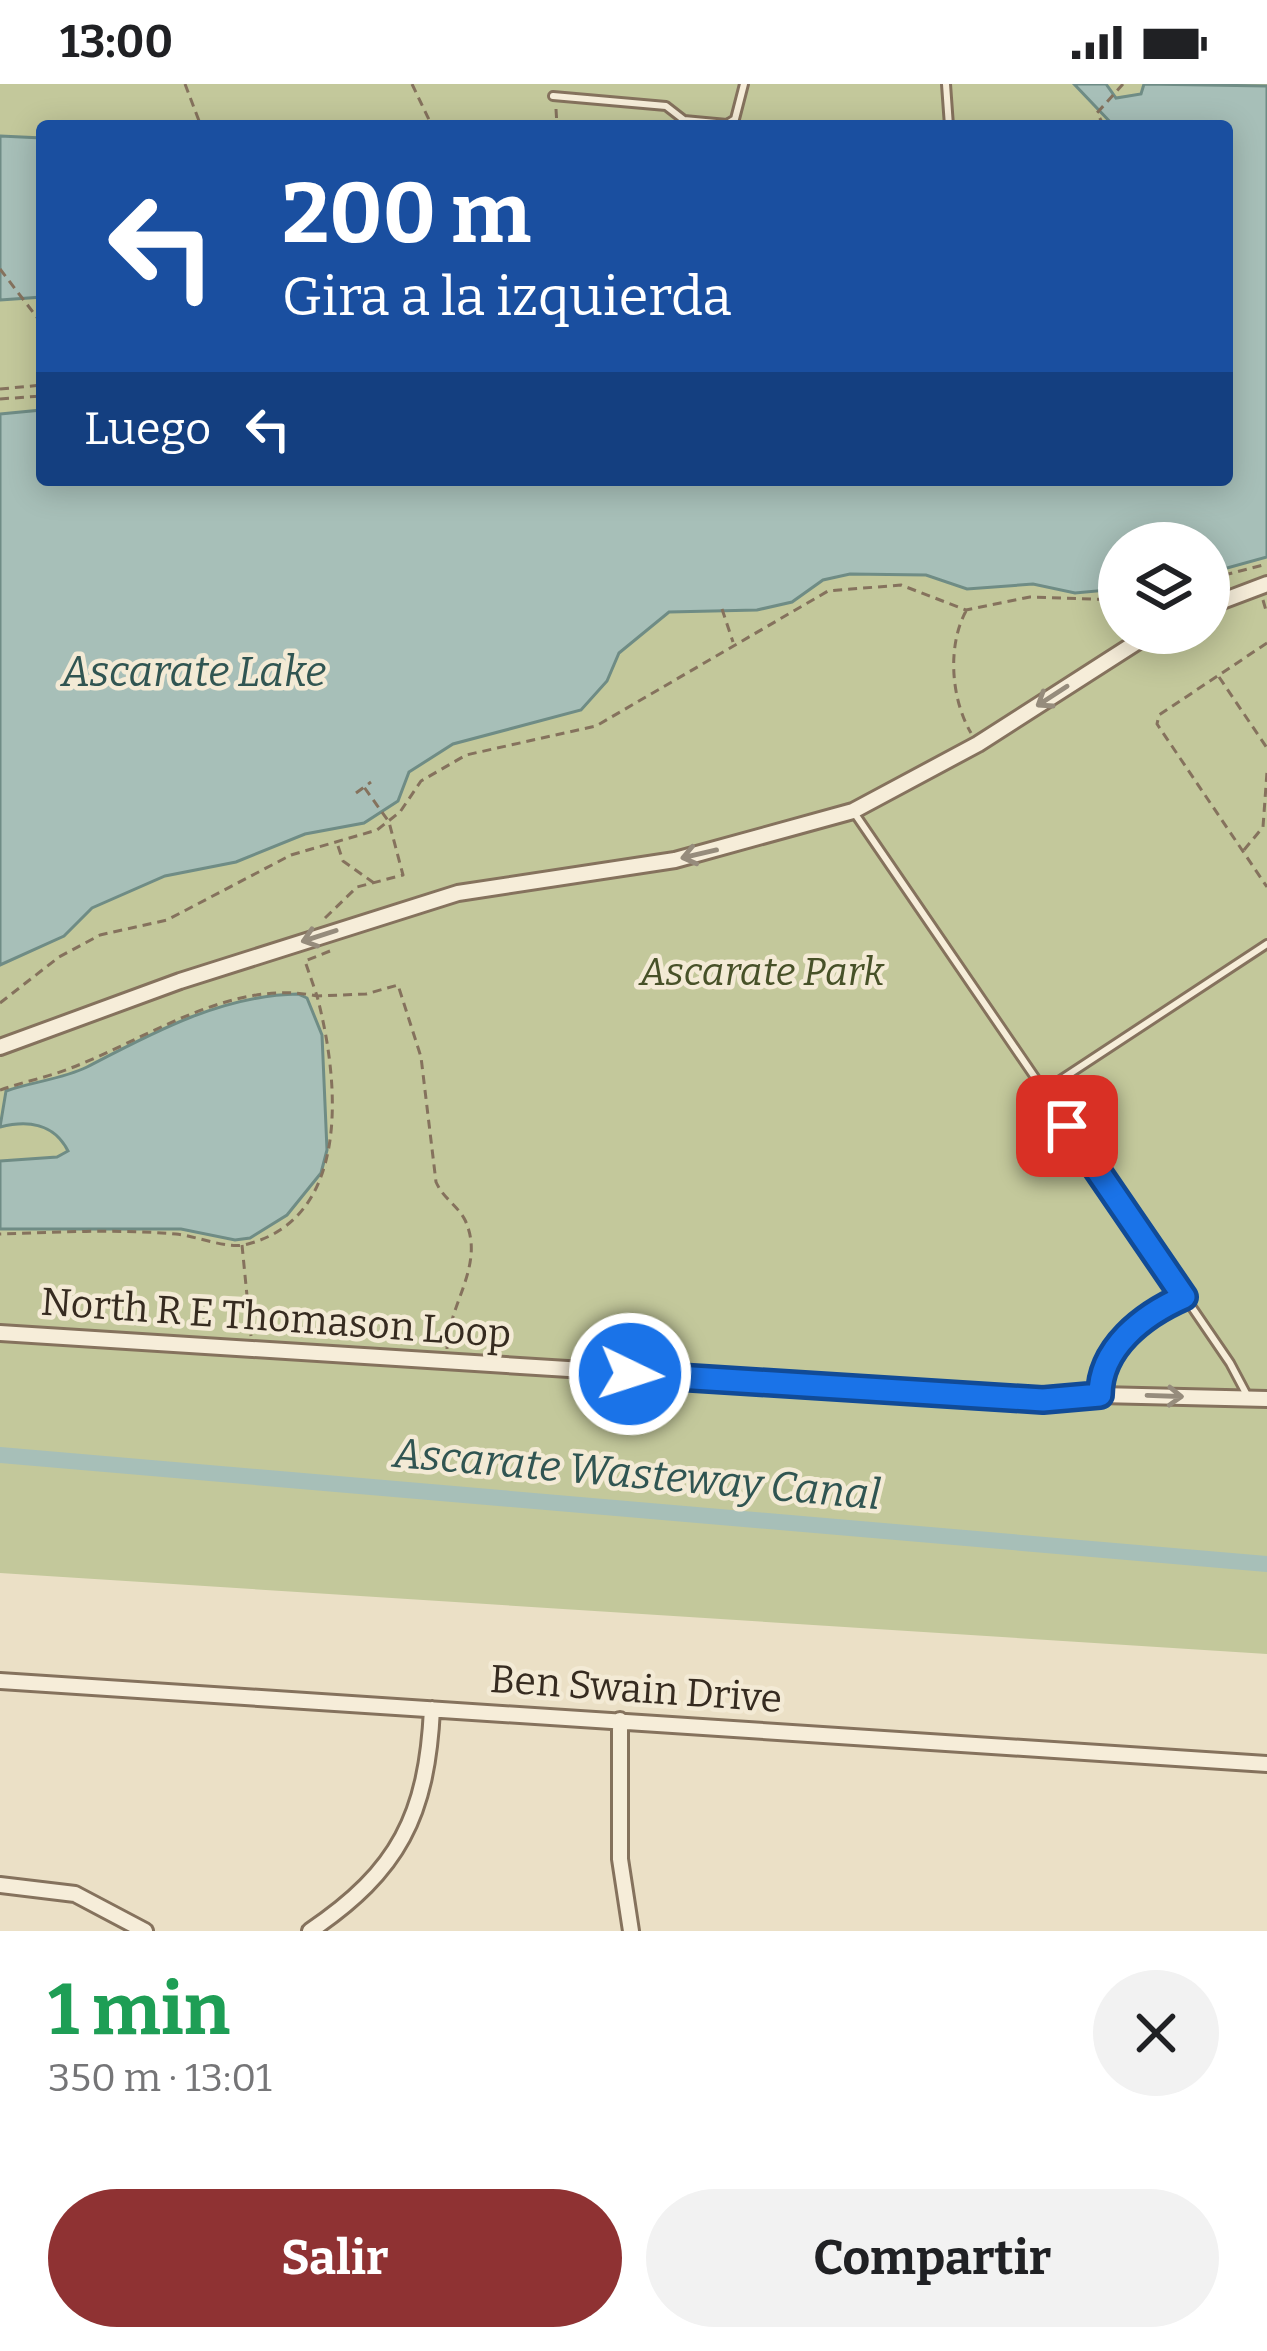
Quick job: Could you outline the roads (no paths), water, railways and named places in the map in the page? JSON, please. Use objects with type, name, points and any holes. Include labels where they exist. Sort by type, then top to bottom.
[{"type":"street","points":[[1230,598],[1267,584]]},
{"type":"street","points":[[0,1047],[180,981],[458,892],[675,860],[853,812],[978,744],[1117,654]]},
{"type":"street","name":"North R E Thomason Loop","points":[[0,1333],[1043,1400],[1100,1395],[1267,1400]]},
{"type":"street","name":"Ben Swain Drive","points":[[0,1681],[1267,1764]]},
{"type":"street","points":[[310,1931],[377,1877],[406,1836],[423,1796],[433,1709]]},
{"type":"street","points":[[620,1720],[620,1859],[632,1931]]},
{"type":"street","points":[[0,1885],[75,1894],[145,1931]]},
{"type":"lane","points":[[732,120],[744,84]]},
{"type":"lane","points":[[946,84],[949,120]]},
{"type":"lane","points":[[553,96],[666,106],[684,120]]},
{"type":"lane","points":[[853,812],[1184,1297],[1249,1400]]},
{"type":"lane","points":[[1043,1091],[1267,944]]},
{"type":"lane","points":[[1100,1395],[1100,1368],[1109,1354],[1156,1309],[1184,1297]]},
{"type":"water","name":"Ascarate Lake","points":[[1074,84],[1106,84],[1116,98],[1141,94],[1144,84],[1267,86],[1267,557],[1230,567],[1230,522],[1098,522],[1098,591],[1075,593],[1033,584],[967,589],[926,575],[850,574],[823,580],[792,602],[757,610],[669,612],[619,653],[607,681],[581,710],[453,744],[409,772],[398,801],[364,823],[305,834],[236,862],[165,876],[92,908],[64,936],[0,965],[0,414],[36,411],[36,486],[1233,486],[1233,120],[1108,120]]},
{"type":"water","points":[[0,136],[36,138],[36,297],[0,300]]},
{"type":"water","points":[[298,994],[307,998],[322,1035],[327,1150],[321,1173],[287,1215],[250,1238],[235,1240],[181,1229],[0,1229],[0,1161],[57,1157],[68,1151],[55,1134],[39,1126],[0,1127],[6,1091],[78,1071],[162,1029],[215,1009]]},
{"type":"waterway","name":"Ascarate Wasteway Canal","points":[[0,1455],[1267,1564]]},
{"type":"park label","name":"Ascarate Park","points":[[762,972]]}]
